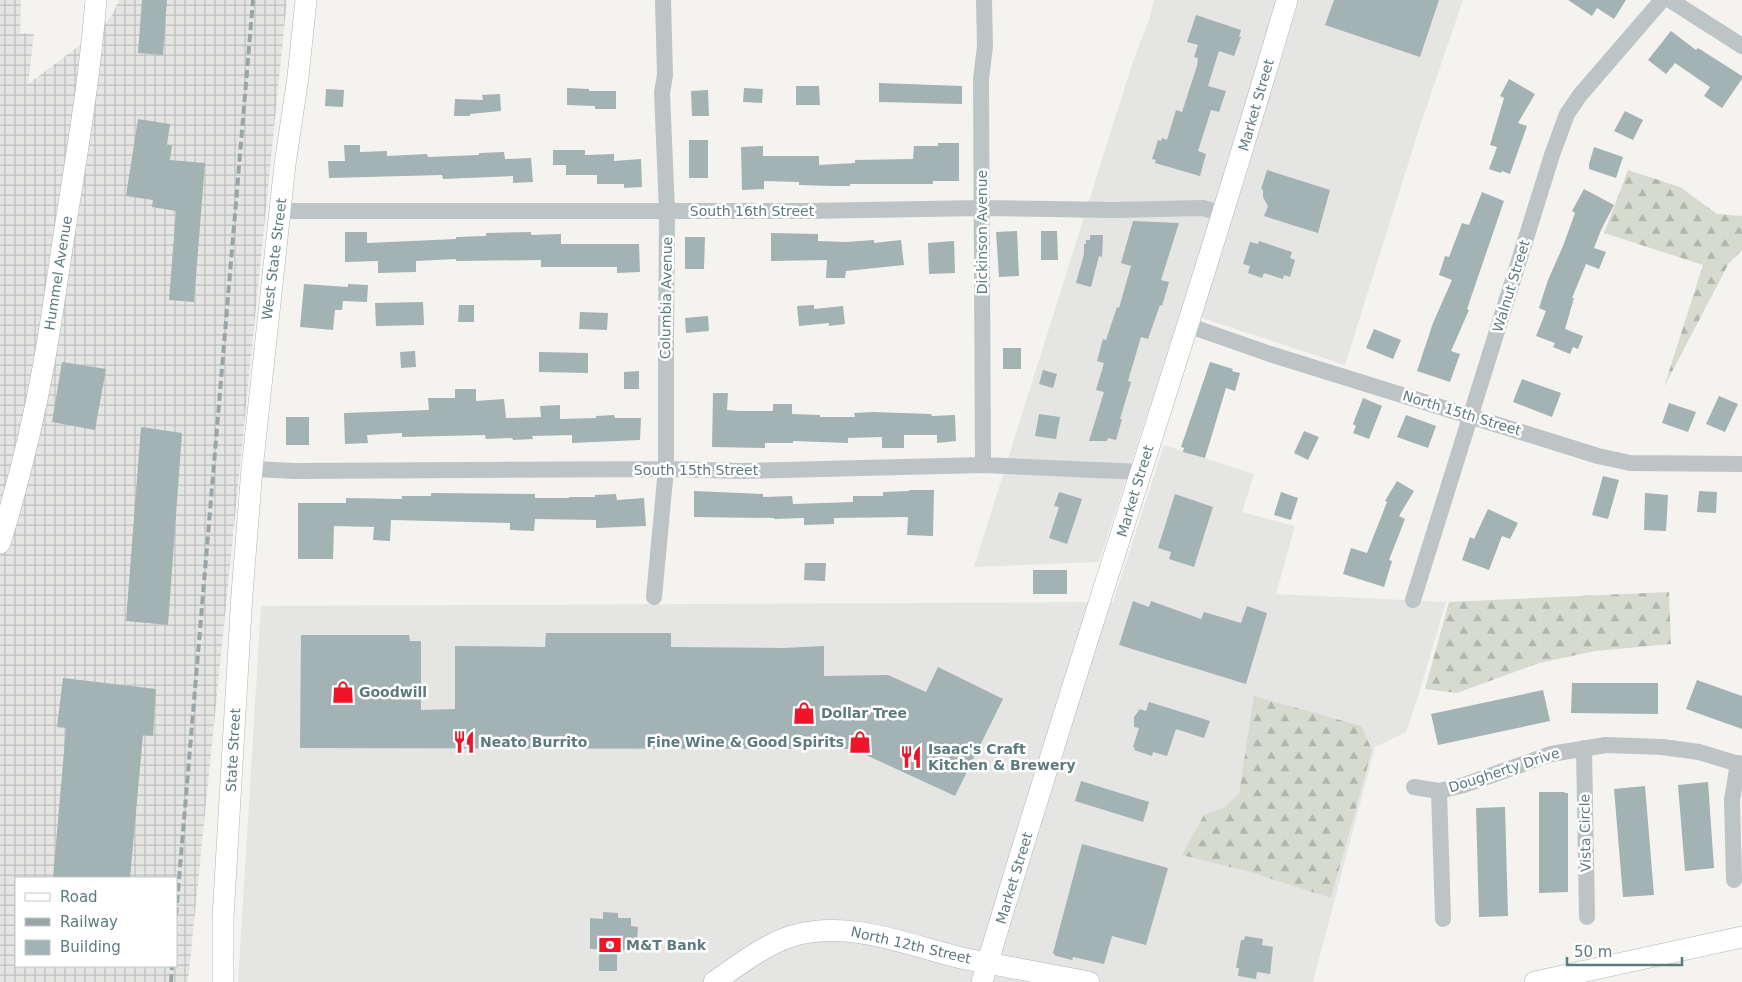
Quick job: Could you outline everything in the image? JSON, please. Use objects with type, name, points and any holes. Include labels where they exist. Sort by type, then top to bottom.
[{"type":"main road","name":"Hummel Avenue","points":[[0,543],[31,425],[44,362],[77,152],[93,38],[96,0]]},
{"type":"main road","name":"West State Street","points":[[247,519],[280,211],[306,0]]},
{"type":"main road","name":"Market Street","points":[[985,972],[1223,214],[1287,0]]},
{"type":"main road","name":"State Street","points":[[223,982],[223,918],[247,519]]},
{"type":"main road","name":"North 12th Street","points":[[714,982],[778,941],[819,931],[844,930],[857,931],[985,972],[1089,982]]},
{"type":"main road","points":[[1535,982],[1742,937]]},
{"type":"street","name":"Columbia Avenue","points":[[654,597],[666,469],[667,211],[662,93],[665,75],[663,0]]},
{"type":"street","name":"Dickinson Avenue","points":[[983,465],[981,80],[985,46],[984,0]]},
{"type":"street","name":"Walnut Street","points":[[1413,600],[1552,155],[1567,114],[1583,90],[1662,0]]},
{"type":"street","points":[[1670,0],[1742,46]]},
{"type":"street","name":"South 16th Street","points":[[280,211],[804,211],[983,208],[1114,210],[1203,208],[1223,214]]},
{"type":"street","name":"North 15th Street","points":[[1188,325],[1270,354],[1472,415],[1598,456],[1630,463],[1742,464]]},
{"type":"street","name":"South 15th Street","points":[[252,469],[294,471],[740,470],[983,465],[1141,472]]},
{"type":"street","name":"Dougherty Drive","points":[[1414,787],[1439,791],[1464,785],[1551,754],[1606,745],[1662,747],[1699,752],[1740,764]]},
{"type":"street","name":"Vista Circle","points":[[1584,748],[1587,918]]},
{"type":"street","points":[[1734,880],[1732,800],[1740,764]]},
{"type":"street","points":[[1439,791],[1443,919]]},
{"type":"shaded area","points":[[0,0],[21,0],[20,33],[34,34],[28,84],[99,31],[112,15],[119,0],[287,0],[188,982],[0,982]]},
{"type":"shaded area","points":[[1154,0],[1463,0],[1420,126],[1345,365],[1181,311],[1099,562],[974,567],[1133,61],[1149,20]]},
{"type":"shaded area","points":[[1164,445],[1254,474],[1242,512],[1295,526],[1276,594],[1446,602],[1406,732],[1375,747],[1313,982],[238,982],[261,606],[1113,602]]},
{"type":"green space","points":[[1628,170],[1680,187],[1717,214],[1742,216],[1742,250],[1729,263],[1664,387],[1703,265],[1604,233]]},
{"type":"green space","points":[[1669,592],[1671,644],[1595,651],[1539,663],[1457,693],[1425,689],[1449,602]]},
{"type":"green space","points":[[1254,696],[1361,726],[1372,750],[1331,898],[1247,871],[1182,855],[1204,815],[1223,808],[1239,794]]},
{"type":"building","points":[[142,0],[167,0],[163,55],[138,53]]},
{"type":"building","points":[[1334,0],[1439,0],[1420,57],[1325,25]]},
{"type":"building","points":[[1568,0],[1626,0],[1614,19],[1597,8],[1592,16]]},
{"type":"building","points":[[1196,15],[1241,30],[1239,37],[1241,37],[1234,56],[1219,51],[1208,86],[1226,91],[1219,112],[1211,110],[1198,151],[1206,154],[1200,176],[1155,163],[1156,160],[1152,159],[1158,140],[1161,141],[1162,138],[1167,140],[1176,110],[1182,112],[1197,66],[1198,58],[1194,57],[1198,45],[1187,42]]},
{"type":"building","points":[[1671,31],[1696,50],[1698,48],[1742,76],[1742,79],[1722,108],[1704,96],[1710,87],[1675,63],[1666,74],[1648,60]]},
{"type":"building","points":[[1509,79],[1535,94],[1518,123],[1527,126],[1510,174],[1489,169],[1497,147],[1490,145],[1504,98],[1500,96]]},
{"type":"building","points":[[879,83],[962,86],[962,104],[879,102]]},
{"type":"building","points":[[796,86],[819,86],[820,105],[796,105]]},
{"type":"building","points":[[567,88],[589,89],[589,91],[616,91],[616,109],[595,109],[595,106],[567,105]]},
{"type":"building","points":[[744,88],[763,89],[762,103],[743,102]]},
{"type":"building","points":[[326,89],[344,90],[343,107],[325,106]]},
{"type":"building","points":[[708,90],[709,116],[692,116],[691,91]]},
{"type":"building","points":[[500,94],[501,111],[470,114],[470,116],[454,116],[455,99],[483,100],[482,95]]},
{"type":"building","points":[[1625,111],[1643,120],[1633,140],[1614,131]]},
{"type":"building","points":[[138,119],[170,124],[167,145],[172,145],[170,160],[205,163],[194,302],[169,300],[176,211],[152,207],[153,200],[126,196]]},
{"type":"building","points":[[689,140],[708,140],[708,178],[689,178]]},
{"type":"building","points":[[938,143],[959,143],[959,181],[933,181],[933,184],[850,184],[850,186],[832,186],[799,185],[799,182],[764,181],[764,189],[742,190],[741,147],[763,146],[763,156],[819,156],[819,165],[855,163],[855,160],[913,159],[914,146],[938,146]]},
{"type":"building","points":[[344,145],[360,145],[360,152],[387,151],[387,156],[427,154],[428,157],[504,152],[505,159],[531,158],[533,182],[513,183],[513,176],[443,179],[442,175],[329,178],[328,161],[345,161]]},
{"type":"building","points":[[1594,147],[1623,157],[1616,178],[1589,169]]},
{"type":"building","points":[[553,150],[585,150],[585,155],[614,154],[614,161],[641,159],[642,187],[624,188],[624,184],[597,184],[597,175],[566,175],[566,165],[553,165]]},
{"type":"building","points":[[1267,170],[1330,190],[1318,233],[1264,216],[1268,206],[1261,189]]},
{"type":"building","points":[[1584,189],[1614,205],[1594,248],[1606,252],[1599,269],[1586,264],[1572,298],[1574,298],[1565,329],[1583,336],[1578,349],[1573,347],[1570,354],[1553,347],[1555,343],[1536,336],[1546,311],[1539,308],[1548,280],[1575,213],[1572,211]]},
{"type":"building","points":[[1482,192],[1504,201],[1467,309],[1469,310],[1451,351],[1460,354],[1450,382],[1417,371],[1433,323],[1452,280],[1439,275],[1445,256],[1449,257],[1462,223],[1469,225]]},
{"type":"building","points":[[1133,221],[1179,223],[1161,280],[1169,282],[1162,306],[1160,305],[1148,339],[1141,337],[1128,381],[1131,382],[1116,440],[1108,438],[1107,441],[1089,441],[1104,392],[1096,390],[1104,363],[1097,361],[1103,339],[1106,340],[1117,307],[1119,308],[1131,266],[1121,263]]},
{"type":"building","points":[[1017,231],[1019,276],[999,277],[996,232]]},
{"type":"building","points":[[1041,231],[1057,231],[1058,260],[1041,260]]},
{"type":"building","points":[[345,232],[367,232],[367,243],[456,239],[456,237],[486,236],[486,233],[531,232],[531,235],[561,234],[561,244],[639,244],[640,272],[617,273],[617,267],[541,267],[541,260],[456,261],[456,259],[416,261],[416,272],[378,273],[378,261],[345,262]]},
{"type":"building","points":[[771,233],[818,234],[818,241],[874,240],[874,243],[901,240],[904,265],[846,271],[845,278],[826,278],[827,260],[771,261]]},
{"type":"building","points":[[1090,235],[1103,235],[1102,257],[1099,256],[1091,287],[1076,283],[1084,254],[1084,244],[1086,244],[1086,240],[1090,240]]},
{"type":"building","points":[[685,237],[705,237],[704,269],[685,269]]},
{"type":"building","points":[[954,241],[955,273],[929,274],[928,243]]},
{"type":"building","points":[[1259,241],[1292,252],[1290,258],[1295,260],[1290,277],[1284,275],[1283,279],[1264,273],[1262,278],[1248,273],[1250,266],[1243,264],[1250,242],[1258,244]]},
{"type":"building","points":[[304,284],[348,287],[348,284],[368,285],[367,302],[343,301],[342,310],[335,310],[333,330],[300,327]]},
{"type":"building","points":[[423,302],[424,325],[376,326],[375,303]]},
{"type":"building","points":[[459,305],[474,305],[474,322],[458,322]]},
{"type":"building","points":[[814,305],[814,309],[843,306],[845,324],[829,326],[829,323],[799,326],[797,306]]},
{"type":"building","points":[[580,312],[608,313],[607,330],[579,329]]},
{"type":"building","points":[[708,316],[709,331],[686,333],[685,318]]},
{"type":"building","points":[[1374,329],[1401,340],[1393,359],[1366,348]]},
{"type":"building","points":[[1003,348],[1021,348],[1021,369],[1003,369]]},
{"type":"building","points":[[415,351],[416,367],[401,368],[400,352]]},
{"type":"building","points":[[539,352],[588,353],[588,373],[539,372]]},
{"type":"building","points":[[62,362],[106,369],[95,430],[52,422]]},
{"type":"building","points":[[1210,362],[1240,373],[1235,391],[1226,388],[1205,458],[1183,452],[1184,448],[1181,447]]},
{"type":"building","points":[[1043,370],[1057,374],[1053,388],[1039,384]]},
{"type":"building","points":[[639,371],[639,389],[624,389],[624,372]]},
{"type":"building","points":[[1522,379],[1561,393],[1552,417],[1513,402]]},
{"type":"building","points":[[455,389],[476,389],[476,401],[504,399],[506,418],[541,417],[540,406],[560,405],[560,419],[596,418],[596,416],[614,415],[615,418],[641,418],[640,440],[572,443],[572,435],[532,436],[533,439],[513,440],[512,438],[486,439],[485,435],[402,437],[402,433],[367,435],[368,443],[345,444],[344,413],[429,410],[428,398],[455,398]]},
{"type":"building","points":[[713,393],[728,393],[727,410],[773,411],[773,404],[792,404],[792,414],[820,415],[820,417],[855,417],[854,413],[873,412],[931,414],[932,416],[955,415],[956,441],[937,443],[937,435],[904,435],[904,448],[882,448],[882,437],[848,438],[848,443],[793,441],[793,443],[765,443],[765,448],[712,447]]},
{"type":"building","points":[[1719,396],[1738,404],[1725,432],[1706,424]]},
{"type":"building","points":[[1363,398],[1382,406],[1369,439],[1353,433],[1356,426],[1353,424]]},
{"type":"building","points":[[1669,403],[1696,412],[1688,432],[1662,423]]},
{"type":"building","points":[[1039,414],[1060,417],[1056,439],[1035,436]]},
{"type":"building","points":[[1406,415],[1436,426],[1428,448],[1397,437]]},
{"type":"building","points":[[286,417],[309,417],[309,445],[286,445]]},
{"type":"building","points":[[141,427],[182,433],[168,625],[126,621]]},
{"type":"building","points":[[1304,431],[1319,437],[1308,460],[1294,453]]},
{"type":"building","points":[[1603,476],[1619,480],[1608,519],[1592,515]]},
{"type":"building","points":[[1397,481],[1414,491],[1399,516],[1405,519],[1389,560],[1392,561],[1384,587],[1343,574],[1351,548],[1367,553],[1387,502],[1385,501]]},
{"type":"building","points":[[934,490],[933,536],[907,535],[908,517],[834,518],[834,524],[804,525],[804,518],[694,517],[694,491],[763,494],[763,497],[792,496],[793,504],[853,502],[853,496],[883,496],[883,492]]},
{"type":"building","points":[[1699,491],[1717,492],[1716,513],[1697,512]]},
{"type":"building","points":[[1059,492],[1082,499],[1067,544],[1049,538],[1059,507],[1054,506]]},
{"type":"building","points":[[1281,492],[1298,498],[1291,520],[1274,515]]},
{"type":"building","points":[[431,493],[535,494],[535,498],[595,497],[595,495],[616,494],[617,500],[644,498],[646,526],[596,528],[596,520],[535,519],[534,531],[510,530],[510,523],[391,520],[390,541],[373,540],[374,527],[334,526],[333,559],[298,559],[298,503],[346,503],[346,498],[402,499],[402,496],[431,496]]},
{"type":"building","points":[[1645,493],[1668,495],[1666,531],[1644,530]]},
{"type":"building","points":[[1175,494],[1213,507],[1194,567],[1169,559],[1171,552],[1158,548]]},
{"type":"building","points":[[1488,509],[1518,523],[1510,539],[1502,536],[1489,570],[1462,560],[1470,537],[1474,539]]},
{"type":"building","points":[[805,563],[826,563],[825,581],[804,580]]},
{"type":"building","points":[[1033,570],[1067,570],[1067,594],[1033,594]]},
{"type":"building","points":[[1133,601],[1149,607],[1151,601],[1201,619],[1204,612],[1241,623],[1247,606],[1267,613],[1246,684],[1119,645]]},
{"type":"building","points":[[546,633],[671,633],[671,647],[783,648],[824,646],[824,676],[888,675],[926,692],[938,667],[1003,699],[955,796],[853,749],[300,748],[301,635],[409,635],[410,641],[421,641],[421,710],[455,709],[455,646],[545,647]]},
{"type":"building","points":[[63,678],[156,689],[153,736],[143,735],[130,877],[53,877],[66,728],[57,727]]},
{"type":"building","points":[[1697,680],[1742,696],[1742,729],[1686,709]]},
{"type":"building","points":[[1572,683],[1658,683],[1658,714],[1571,713]]},
{"type":"building","points":[[1543,690],[1550,721],[1438,745],[1431,714]]},
{"type":"building","points":[[1149,702],[1210,721],[1204,738],[1176,729],[1167,756],[1153,752],[1152,756],[1134,750],[1135,748],[1133,747],[1139,728],[1134,727],[1134,717],[1140,709],[1146,711]]},
{"type":"building","points":[[1081,781],[1149,802],[1143,822],[1075,801]]},
{"type":"building","points":[[1708,782],[1714,868],[1685,871],[1678,785]]},
{"type":"building","points":[[1645,786],[1654,895],[1623,897],[1614,789]]},
{"type":"building","points":[[1539,792],[1568,793],[1568,892],[1539,893]]},
{"type":"building","points":[[1505,807],[1508,916],[1479,917],[1476,808]]},
{"type":"building","points":[[1082,844],[1168,868],[1146,945],[1112,936],[1104,964],[1073,957],[1072,960],[1056,956],[1053,953]]},
{"type":"building","name":"M&T Bank","points":[[603,912],[618,913],[618,918],[631,918],[631,926],[638,927],[637,942],[630,941],[630,950],[617,950],[617,971],[599,971],[599,949],[590,949],[590,918],[603,919]]},
{"type":"building","points":[[1245,936],[1263,939],[1262,945],[1273,947],[1270,974],[1257,972],[1256,979],[1238,976],[1239,968],[1236,968],[1241,940],[1244,940]]},
{"type":"railway","points":[[178,891],[253,0]]},
{"type":"railway","points":[[171,982],[172,967]]},
{"type":"place","name":"Goodwill","points":[[343,692]]},
{"type":"place","name":"Dollar Tree","points":[[804,713]]},
{"type":"place","name":"Neato Burrito","points":[[464,742]]},
{"type":"place","name":"Fine Wine & Good Spirits","points":[[860,742]]},
{"type":"place","name":"Isaac's Craft Kitchen & Brewery","points":[[911,757]]},
{"type":"place","name":"M&T Bank","points":[[610,945]]}]
